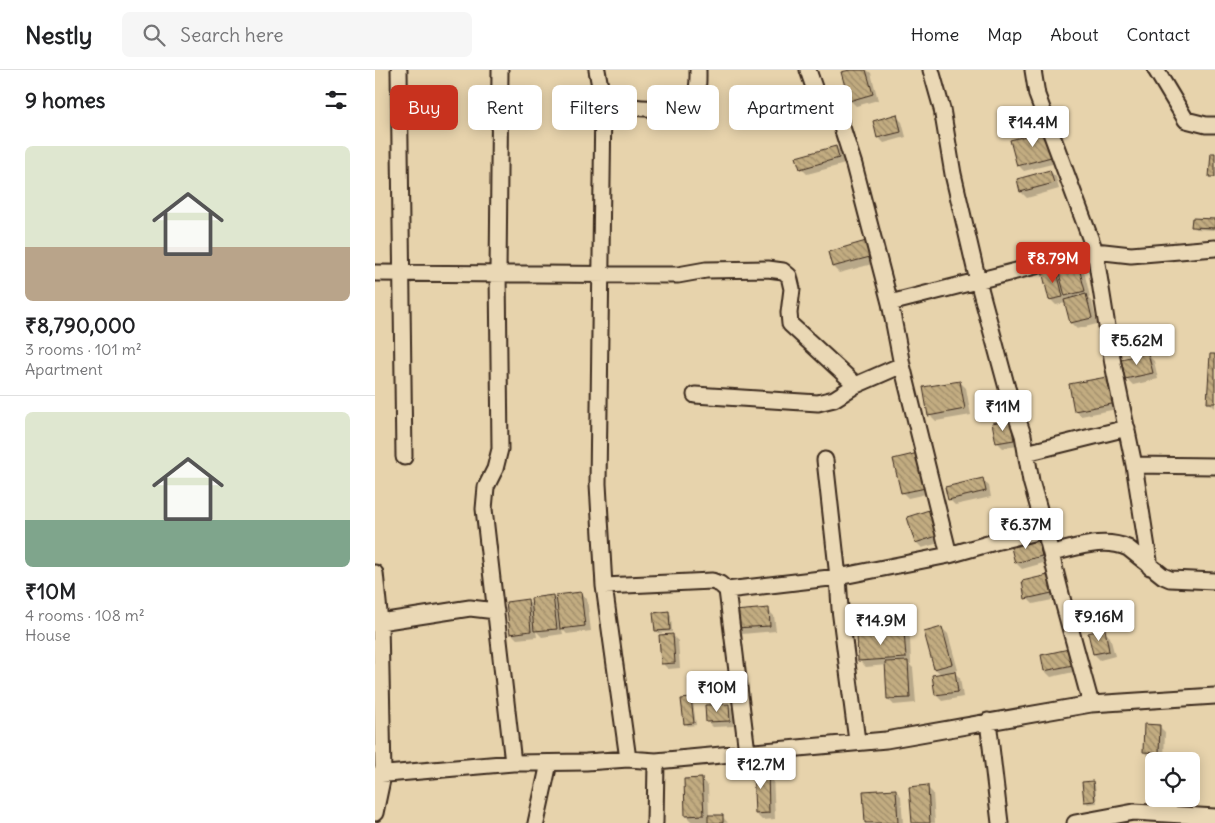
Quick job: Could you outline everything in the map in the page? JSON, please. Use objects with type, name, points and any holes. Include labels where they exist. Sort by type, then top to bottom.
[{"type":"street","points":[[399,70],[404,457]]},
{"type":"street","points":[[500,70],[498,274],[500,449],[495,469],[486,488],[483,508],[513,764]]},
{"type":"street","points":[[597,70],[600,85]]},
{"type":"street","points":[[637,107],[649,109],[685,105],[693,100],[697,89],[698,70]]},
{"type":"street","points":[[931,70],[942,109],[953,174],[978,280],[1007,388],[1023,435],[1031,481],[1091,704]]},
{"type":"street","points":[[1033,70],[1037,95],[1095,251],[1113,364],[1134,465],[1150,567]]},
{"type":"street","points":[[1156,70],[1186,120],[1215,125]]},
{"type":"street","points":[[813,71],[819,99],[840,121],[854,165],[890,302],[902,365],[949,555]]},
{"type":"street","points":[[603,130],[598,484],[604,586],[628,759]]},
{"type":"street","points":[[890,302],[1095,251],[1131,255],[1215,248]]},
{"type":"street","points":[[375,273],[678,275],[706,270],[768,269],[783,271],[789,276],[792,289],[789,313],[790,324],[856,386]]},
{"type":"street","points":[[695,396],[818,403],[834,399],[856,386],[902,365]]},
{"type":"street","points":[[1027,453],[1127,428]]},
{"type":"street","points":[[825,460],[840,609],[857,741]]},
{"type":"street","points":[[1134,465],[1215,466]]},
{"type":"street","points":[[727,590],[838,577],[949,555],[1045,530]]},
{"type":"street","points":[[1051,553],[1100,542],[1128,548],[1150,567],[1170,579],[1215,581]]},
{"type":"street","points":[[375,573],[380,622],[379,775],[375,813]]},
{"type":"street","points":[[604,586],[712,581],[720,584],[727,590],[747,752]]},
{"type":"street","points":[[380,622],[470,608],[496,611]]},
{"type":"street","points":[[379,775],[513,764],[628,759],[656,761],[857,741],[887,740],[1091,704],[1215,696]]},
{"type":"street","points":[[988,721],[1000,823]]},
{"type":"street","points":[[655,823],[656,761]]},
{"type":"street","points":[[537,823],[549,763]]},
{"type":"street","points":[[1075,823],[1134,812],[1215,817]]},
{"type":"building","points":[[866,70],[873,94],[852,100],[852,85],[845,85],[841,72]]},
{"type":"building","points":[[897,114],[901,132],[877,138],[873,121]]},
{"type":"building","points":[[1049,130],[1055,156],[1017,166],[1010,140]]},
{"type":"building","points":[[836,146],[839,158],[800,169],[796,157]]},
{"type":"building","points":[[1211,153],[1215,153],[1215,177],[1209,177]]},
{"type":"building","points":[[1050,170],[1054,183],[1020,192],[1017,179]]},
{"type":"building","points":[[1192,218],[1215,219],[1215,228],[1191,227]]},
{"type":"building","points":[[866,241],[870,257],[832,267],[828,252]]},
{"type":"building","points":[[1078,264],[1085,291],[1065,296],[1058,269]]},
{"type":"building","points":[[1056,267],[1063,297],[1049,300],[1042,271]]},
{"type":"building","points":[[1086,294],[1092,318],[1070,323],[1064,300]]},
{"type":"building","points":[[1148,353],[1153,373],[1125,379],[1121,359]]},
{"type":"building","points":[[1210,354],[1215,354],[1215,403],[1207,403]]},
{"type":"building","points":[[1112,376],[1117,403],[1074,411],[1069,384]]},
{"type":"building","points":[[960,381],[965,409],[928,416],[923,387]]},
{"type":"building","points":[[1010,420],[1014,440],[996,443],[992,423]]},
{"type":"building","points":[[918,453],[926,488],[901,493],[893,459]]},
{"type":"building","points":[[983,478],[986,491],[948,500],[945,487]]},
{"type":"building","points":[[929,510],[937,536],[915,543],[907,517]]},
{"type":"building","points":[[1037,537],[1042,556],[1015,563],[1010,544]]},
{"type":"building","points":[[1048,575],[1052,593],[1025,599],[1022,581]]},
{"type":"building","points":[[581,592],[585,626],[560,629],[556,595]]},
{"type":"building","points":[[553,595],[557,629],[534,631],[531,598]]},
{"type":"building","points":[[528,599],[531,631],[510,634],[506,602]]},
{"type":"building","points":[[769,608],[770,626],[735,628],[734,611]]},
{"type":"building","points":[[669,611],[670,630],[655,631],[653,613]]},
{"type":"building","points":[[942,627],[952,664],[934,669],[924,632]]},
{"type":"building","points":[[1105,629],[1109,651],[1093,654],[1088,633]]},
{"type":"building","points":[[904,631],[906,658],[858,661],[857,633]]},
{"type":"building","points":[[673,634],[675,663],[661,664],[659,635]]},
{"type":"building","points":[[1069,649],[1073,665],[1044,671],[1041,655]]},
{"type":"building","points":[[908,661],[910,698],[887,699],[885,662]]},
{"type":"building","points":[[955,671],[958,692],[935,695],[932,675]]},
{"type":"building","points":[[691,698],[694,723],[684,724],[681,699]]},
{"type":"building","points":[[729,704],[730,721],[706,722],[705,705]]},
{"type":"building","points":[[1144,724],[1160,725],[1159,752],[1143,752]]},
{"type":"building","points":[[768,766],[769,813],[755,814],[753,767]]},
{"type":"building","points":[[702,778],[704,815],[685,816],[684,779]]},
{"type":"building","points":[[1093,781],[1095,801],[1084,802],[1082,782]]},
{"type":"building","points":[[928,785],[930,823],[912,823],[909,787]]},
{"type":"building","points":[[896,789],[898,823],[865,823],[863,791]]},
{"type":"building","points":[[708,815],[723,815],[723,823],[708,823]]}]
